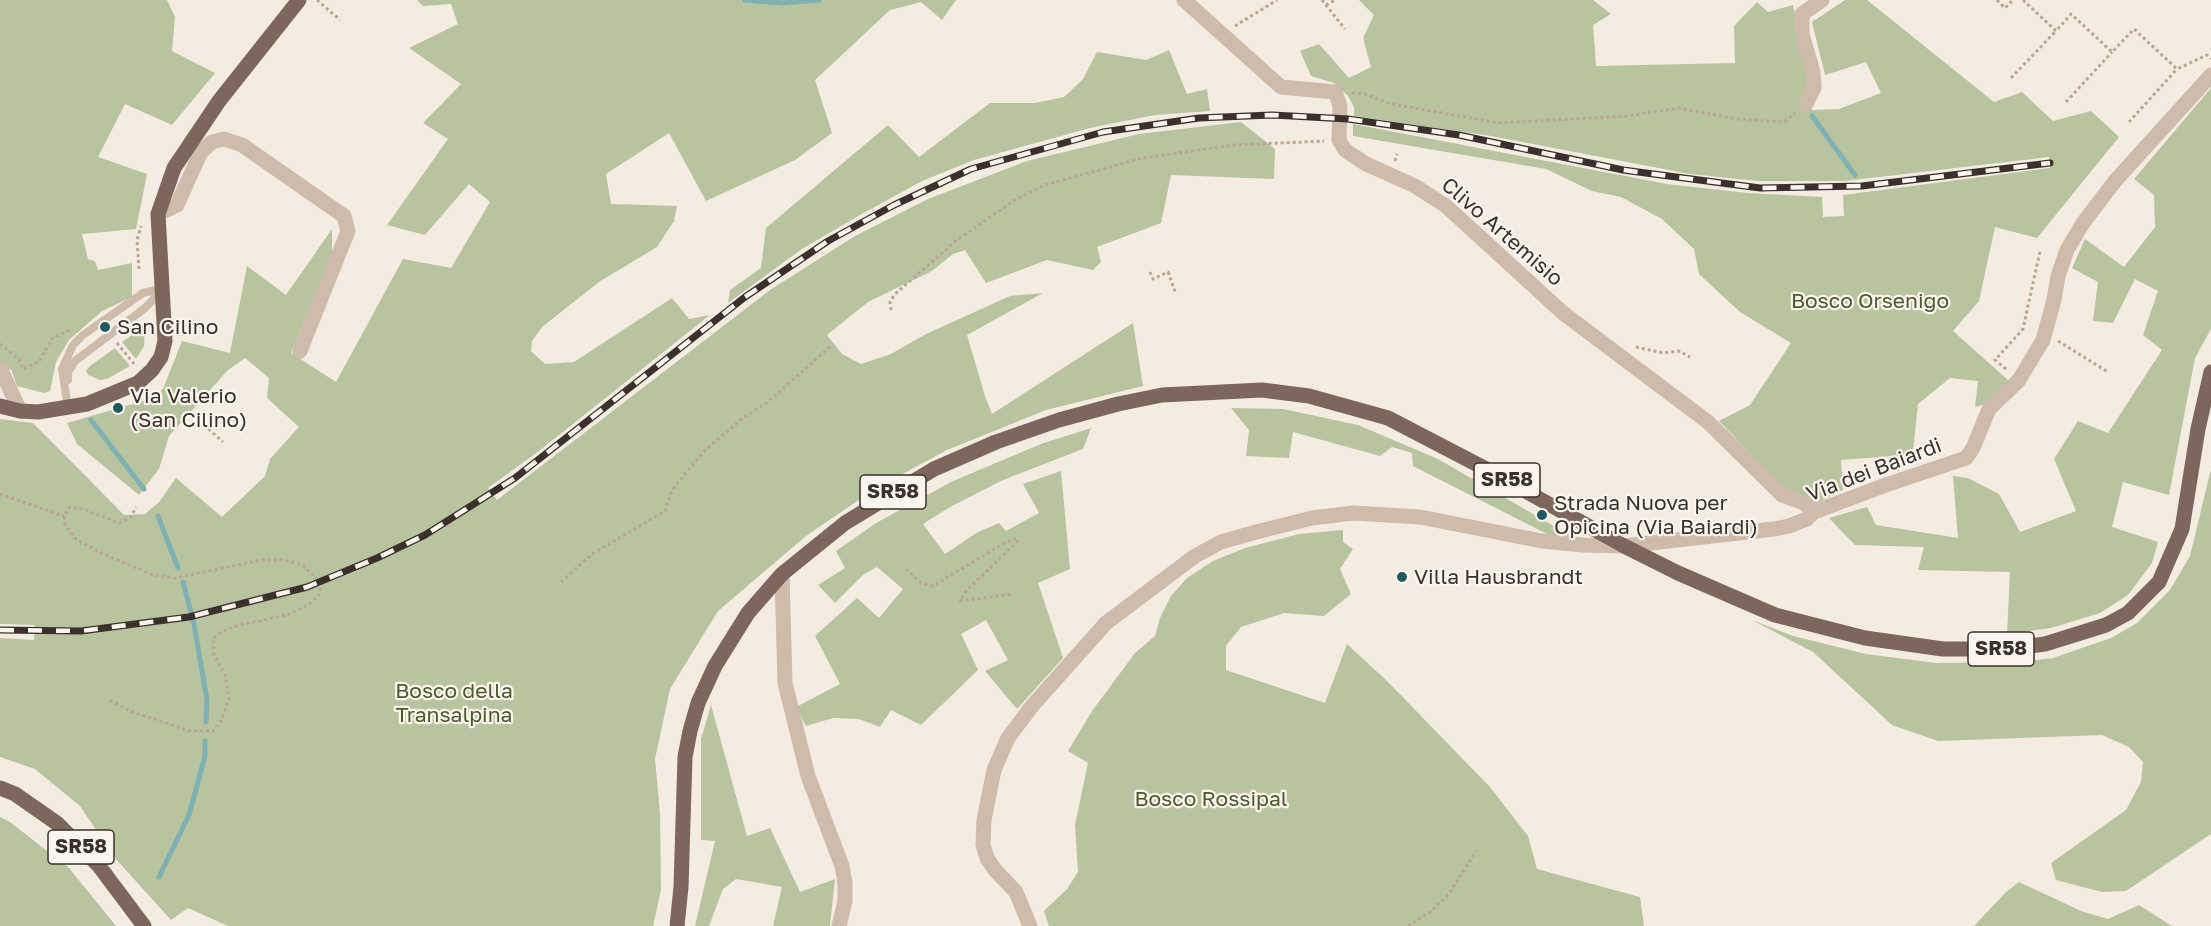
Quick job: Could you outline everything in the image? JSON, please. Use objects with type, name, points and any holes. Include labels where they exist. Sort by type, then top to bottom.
[{"type":"main road","points":[[0,406],[20,411],[68,408],[116,394],[138,383],[152,370],[161,357],[165,340],[164,288],[158,214],[174,168],[202,124],[299,0]]},
{"type":"main road","name":"SR58","points":[[677,926],[681,887],[686,757],[690,731],[698,703],[731,638],[748,613],[782,574],[814,546],[876,502],[934,469],[996,442],[1059,420],[1162,395],[1224,391],[1297,394],[1336,402],[1388,418],[1465,457],[1624,546],[1678,573],[1775,615],[1864,638],[1977,650],[2045,644],[2080,634],[2128,613],[2159,582],[2174,554],[2182,529],[2198,429],[2211,372]]},
{"type":"main road","name":"SR58","points":[[0,788],[15,794],[58,824],[99,866],[141,924]]},
{"type":"street","points":[[1184,0],[1281,87],[1335,92],[1340,106],[1338,135]]},
{"type":"street","points":[[1806,104],[1814,88],[1813,72],[1802,34],[1802,14],[1822,0]]},
{"type":"street","name":"Via dei Baiardi","points":[[1030,926],[1016,892],[995,870],[987,858],[983,845],[984,820],[994,770],[1008,738],[1072,660],[1106,623],[1195,556],[1221,543],[1256,531],[1312,518],[1353,513],[1420,517],[1542,541],[1624,546],[1774,529],[1807,519],[1814,512],[1966,458],[1973,448],[1989,409],[2019,380],[2033,361],[2045,332],[2067,250],[2083,223],[2115,181],[2211,75]]},
{"type":"street","name":"Clivo Artemisio","points":[[1338,135],[1354,157],[1415,186],[1439,201],[1536,290],[1708,422],[1782,495],[1804,503],[1814,512]]},
{"type":"street","points":[[158,214],[177,205],[201,152],[212,142],[224,139],[242,145],[344,216],[348,231],[300,351]]},
{"type":"street","points":[[0,368],[20,411]]},
{"type":"street","points":[[782,574],[784,683],[808,776],[842,866],[845,901],[839,926]]},
{"type":"lane","points":[[68,408],[62,369],[73,345],[83,335],[143,293],[164,288]]},
{"type":"lane","points":[[68,408],[68,372],[71,365],[146,308],[164,288]]},
{"type":"path","points":[[317,0],[340,20]]},
{"type":"path","points":[[1223,33],[1277,0]]},
{"type":"path","points":[[1322,0],[1345,30]]},
{"type":"path","points":[[1326,5],[1335,0]]},
{"type":"path","points":[[1997,0],[2005,8],[2013,0]]},
{"type":"path","points":[[2023,0],[2056,31]]},
{"type":"path","points":[[2011,78],[2071,14],[2112,52]]},
{"type":"path","points":[[2066,102],[2134,29],[2177,69]]},
{"type":"path","points":[[2129,122],[2177,69],[2207,55],[2211,59]]},
{"type":"path","points":[[1364,94],[1400,106],[1498,123],[1618,116],[1678,108],[1737,119],[1784,122],[1806,104]]},
{"type":"path","points":[[891,310],[890,302],[896,294],[957,240],[1015,200],[1046,185],[1142,158],[1202,148],[1338,135]]},
{"type":"path","points":[[1995,360],[2023,329],[2040,251]]},
{"type":"path","points":[[1150,272],[1153,279],[1168,272],[1176,294]]},
{"type":"path","points":[[177,322],[194,321]]},
{"type":"path","points":[[21,364],[23,369],[39,362],[52,338],[77,327]]},
{"type":"path","points":[[2045,332],[2108,372]]},
{"type":"path","points":[[117,342],[135,365]]},
{"type":"path","points":[[561,582],[592,554],[665,511],[672,490],[704,451],[743,418],[769,401],[832,345]]},
{"type":"path","points":[[1614,352],[1627,346],[1663,353],[1679,351],[1690,357]]},
{"type":"path","points":[[204,425],[223,442]]},
{"type":"path","points":[[0,494],[64,516]]},
{"type":"path","points":[[110,700],[130,711],[190,731],[213,731],[221,721],[228,699],[225,675],[214,655],[213,639],[221,632],[236,626],[290,614],[308,605],[319,595],[321,584],[303,565],[283,560],[262,560],[175,578],[153,575],[101,553],[76,539],[65,525],[64,516],[70,507],[119,523],[131,517],[136,507]]},
{"type":"path","points":[[906,569],[921,583],[933,586],[1006,542],[1017,538],[1017,542],[966,591],[960,601],[1013,594]]},
{"type":"path","points":[[1408,926],[1430,912],[1449,894],[1476,850]]},
{"type":"green space","points":[[0,0],[167,0],[175,17],[172,51],[215,73],[172,125],[125,104],[98,157],[147,174],[136,229],[82,234],[88,259],[95,261],[98,270],[132,263],[132,297],[102,311],[69,340],[56,362],[50,391],[44,393],[17,386],[11,369],[0,374]]},
{"type":"green space","name":"Bosco della Transalpina","points":[[417,0],[956,0],[942,20],[921,2],[890,10],[815,80],[832,133],[795,160],[706,201],[669,133],[606,174],[611,204],[677,206],[674,221],[657,247],[599,282],[542,327],[532,341],[531,351],[545,364],[574,362],[672,298],[689,319],[710,315],[539,451],[488,488],[497,500],[770,290],[855,236],[928,199],[1027,161],[1139,134],[1241,122],[1275,149],[1274,179],[1171,175],[1161,223],[1097,247],[1101,262],[1093,270],[1047,260],[986,283],[965,250],[953,254],[932,271],[868,302],[827,335],[842,354],[861,364],[891,354],[926,334],[1010,296],[1043,293],[967,335],[992,414],[1133,323],[1143,386],[1046,410],[947,450],[875,489],[806,536],[718,611],[670,689],[655,759],[660,814],[661,890],[653,926],[228,926],[188,908],[171,920],[115,858],[80,806],[35,769],[0,757],[0,638],[34,640],[35,625],[0,624],[0,419],[33,423],[124,515],[145,514],[159,502],[176,478],[222,517],[265,476],[270,459],[299,427],[267,398],[269,378],[245,358],[228,370],[169,436],[159,469],[139,495],[77,444],[67,423],[150,399],[163,389],[182,341],[230,353],[247,266],[286,295],[332,229],[332,253],[291,353],[336,382],[403,259],[451,268],[490,202],[469,184],[425,235],[387,225],[448,139],[423,123],[461,84],[409,48],[458,24],[451,4],[423,6]]},
{"type":"green space","name":"Bosco Orsenigo","points":[[1359,0],[1593,0],[1611,14],[1593,25],[1596,66],[1735,63],[1734,26],[1757,2],[1768,12],[1793,5],[1809,82],[1799,102],[1813,110],[1839,109],[1881,93],[1866,62],[1825,75],[1812,22],[1845,0],[1867,0],[1994,102],[2022,92],[2053,121],[2091,111],[2119,137],[2037,238],[1995,227],[1979,301],[1953,331],[2008,380],[1985,404],[1975,407],[1978,381],[1950,378],[1918,404],[1912,460],[1893,456],[1841,460],[1843,490],[1815,504],[1784,489],[1719,421],[1750,405],[1791,343],[1740,312],[1699,274],[1694,249],[1662,219],[1621,197],[1592,191],[1546,169],[1353,136],[1353,124],[1667,184],[1748,193],[1822,197],[1823,217],[1844,216],[1843,195],[2050,168],[2049,157],[1845,181],[1758,181],[1690,174],[1491,136],[1354,116],[1354,107],[1348,96],[1334,83],[1311,76],[1300,51],[1319,44],[1349,78],[1371,67],[1363,38],[1374,15]]},
{"type":"green space","points":[[1169,50],[1187,94],[1207,89],[1210,111],[1155,115],[1090,128],[974,160],[922,181],[860,215],[802,249],[728,303],[730,290],[761,268],[766,228],[888,125],[919,157],[990,103],[1035,103],[1064,97],[1083,79],[1097,52],[1146,60]]},
{"type":"green space","points":[[2211,88],[2211,329],[2195,358],[2169,495],[2123,482],[2112,527],[2158,542],[2152,563],[2128,595],[2100,613],[2051,628],[2007,634],[2010,572],[1918,570],[1924,547],[1855,545],[1829,518],[1867,507],[1876,525],[1958,538],[1953,476],[1968,478],[1999,494],[2020,532],[2076,511],[2054,459],[2078,421],[2108,433],[2162,350],[2143,335],[2158,291],[2135,279],[2113,323],[2093,321],[2098,282],[2072,268],[2085,239],[2124,267],[2155,227],[2154,195],[2134,179]]},
{"type":"green space","points":[[145,326],[144,346],[136,359],[122,342]]},
{"type":"green space","points":[[115,348],[130,366],[107,379],[100,380],[88,375],[86,371],[90,366]]},
{"type":"green space","points":[[1231,408],[1283,409],[1358,425],[1438,459],[1578,540],[1553,537],[1413,466],[1412,453],[1392,447],[1380,456],[1293,432],[1289,458],[1246,456],[1249,430]]},
{"type":"green space","points":[[1091,428],[1083,449],[1003,480],[950,507],[923,524],[945,554],[978,532],[999,523],[1006,531],[1039,513],[1023,484],[1061,471],[1070,569],[1038,583],[1063,658],[1017,709],[985,671],[1008,660],[986,620],[961,634],[978,670],[921,725],[891,710],[880,727],[859,719],[833,718],[806,726],[796,707],[840,684],[815,636],[857,598],[879,618],[903,589],[877,567],[863,575],[835,603],[818,585],[845,568],[836,551],[876,523],[953,481],[1041,444]]},
{"type":"green space","points":[[2211,469],[2211,834],[2126,891],[2102,892],[2056,880],[2051,863],[2126,810],[2141,782],[2143,762],[2129,747],[2102,735],[1938,741],[1892,725],[1813,652],[1752,620],[1793,636],[1866,654],[1936,663],[2020,662],[2053,658],[2111,638],[2137,623],[2170,590],[2190,556]]},
{"type":"green space","name":"Bosco Rossipal","points":[[1343,530],[1343,542],[1353,549],[1340,569],[1351,594],[1324,616],[1284,613],[1241,627],[1226,646],[1226,670],[1325,703],[1347,644],[1388,682],[1490,787],[1528,836],[1537,869],[1640,897],[1644,926],[1049,926],[1044,911],[1067,889],[1078,872],[1075,825],[1088,763],[1068,751],[1092,711],[1135,653],[1155,636],[1160,618],[1171,596],[1187,578],[1213,561],[1245,548],[1299,534]]},
{"type":"green space","points":[[711,705],[747,836],[770,828],[800,892],[835,879],[830,926],[773,926],[782,887],[736,879],[723,889],[709,926],[695,926],[715,841],[701,840],[701,739]]},
{"type":"green space","points":[[0,817],[10,822],[69,868],[116,926],[0,926]]},
{"type":"green space","points":[[2019,882],[2081,911],[2108,919],[2139,905],[2172,926],[1974,926],[2005,893]]},
{"type":"waterway","points":[[745,0],[782,3],[819,0]]},
{"type":"waterway","points":[[1812,116],[1855,175]]},
{"type":"waterway","points":[[91,420],[144,489]]},
{"type":"waterway","points":[[158,516],[178,568]]},
{"type":"waterway","points":[[183,582],[194,624],[207,700],[206,722]]},
{"type":"waterway","points":[[159,877],[189,815],[205,756],[205,741]]},
{"type":"railway","points":[[0,630],[81,631],[189,617],[307,587],[377,558],[425,535],[515,478],[745,297],[828,241],[894,205],[971,169],[1103,132],[1199,118],[1272,115],[1348,119],[1459,135],[1623,170],[1760,188],[1862,186],[2050,163]]},
{"type":"place","name":"San Cilino","points":[[105,327]]},
{"type":"place","name":"Via Valerio (San Cilino)","points":[[118,408]]},
{"type":"place","name":"Strada Nuova per Opicina (Via Baiardi)","points":[[1542,515]]},
{"type":"place","name":"Villa Hausbrandt","points":[[1402,577]]}]
